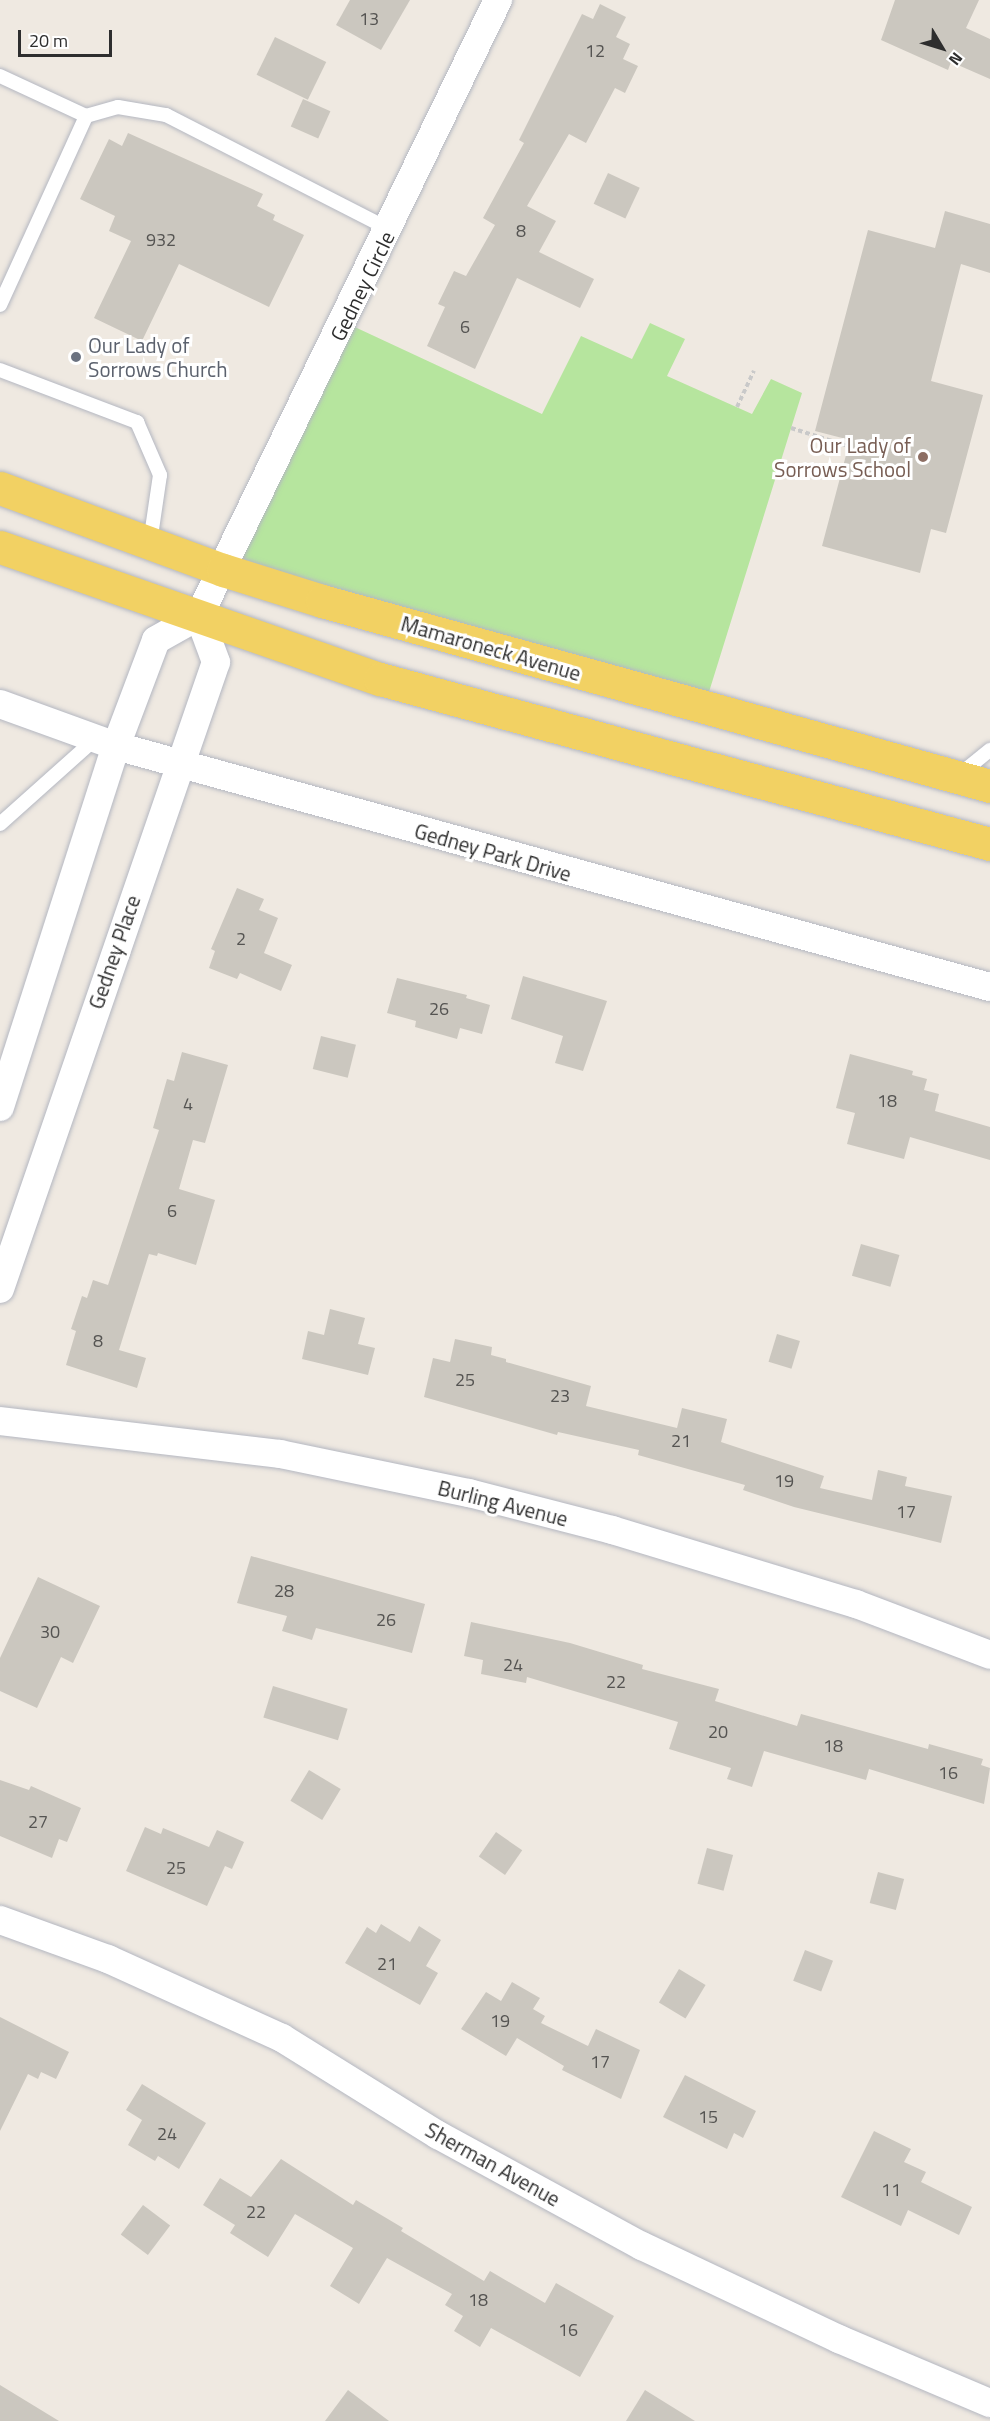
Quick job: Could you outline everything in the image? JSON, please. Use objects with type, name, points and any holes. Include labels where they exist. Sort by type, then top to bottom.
[{"type":"main road","name":"Mamaroneck Avenue","points":[[0,488],[223,570],[990,786]]},
{"type":"main road","points":[[0,547],[380,679],[990,844]]},
{"type":"street","name":"Gedney Circle","points":[[223,570],[498,0]]},
{"type":"street","points":[[0,1107],[106,742],[156,640],[199,616],[223,570]]},
{"type":"street","name":"Gedney Place","points":[[0,1289],[179,763],[216,662],[199,616]]},
{"type":"street","name":"Gedney Park Drive","points":[[0,704],[106,742],[179,763],[990,987]]},
{"type":"street","name":"Burling Avenue","points":[[0,1421],[280,1454],[470,1493],[612,1530],[856,1604],[990,1655]]},
{"type":"street","name":"Sherman Avenue","points":[[0,1920],[108,1959],[282,2038],[438,2135],[642,2246],[839,2339],[990,2403]]},
{"type":"lane","points":[[0,76],[86,116],[117,107],[166,115],[389,229]]},
{"type":"lane","points":[[0,305],[86,116]]},
{"type":"lane","points":[[0,370],[137,422],[160,475],[150,543]]},
{"type":"lane","points":[[0,824],[106,742]]},
{"type":"lane","points":[[957,777],[990,750]]},
{"type":"path","points":[[737,407],[754,371]]},
{"type":"path","points":[[791,428],[848,446]]},
{"type":"green space","points":[[344,322],[542,414],[581,336],[632,359],[650,323],[685,339],[667,376],[752,414],[771,379],[802,393],[704,708],[223,570]]},
{"type":"building","points":[[350,0],[410,0],[381,50],[336,25]]},
{"type":"building","points":[[895,0],[979,0],[966,28],[990,39],[990,79],[951,62],[948,70],[881,40]]},
{"type":"building","points":[[600,4],[626,17],[616,37],[630,44],[623,59],[638,66],[625,93],[615,88],[586,143],[569,134],[527,206],[556,221],[539,252],[594,279],[580,308],[517,278],[475,369],[427,346],[445,307],[438,304],[454,271],[466,276],[495,225],[483,218],[524,143],[519,140],[582,14],[593,19]]},
{"type":"building","points":[[275,37],[326,62],[308,100],[257,75]]},
{"type":"building","points":[[303,99],[330,111],[318,139],[291,126]]},
{"type":"building","points":[[128,133],[263,194],[257,206],[275,215],[273,220],[304,235],[269,307],[179,264],[142,341],[94,318],[131,241],[109,231],[115,216],[80,199],[109,139],[122,146]]},
{"type":"building","points":[[608,173],[640,188],[625,219],[594,204]]},
{"type":"building","points":[[945,211],[990,224],[990,273],[961,264],[931,381],[983,395],[946,533],[931,529],[920,573],[822,546],[850,440],[815,431],[868,230],[935,248]]},
{"type":"building","points":[[237,888],[264,899],[259,910],[278,918],[264,953],[292,965],[281,991],[240,973],[237,979],[209,968],[215,951],[211,949]]},
{"type":"building","points":[[523,976],[607,1001],[583,1071],[555,1063],[563,1036],[511,1019]]},
{"type":"building","points":[[397,978],[467,995],[466,998],[490,1005],[482,1034],[460,1028],[457,1039],[415,1027],[416,1021],[387,1013]]},
{"type":"building","points":[[321,1036],[356,1045],[348,1078],[313,1069]]},
{"type":"building","points":[[182,1052],[228,1065],[205,1143],[193,1140],[179,1189],[215,1200],[196,1265],[158,1253],[157,1256],[149,1254],[119,1350],[146,1358],[137,1388],[66,1365],[76,1331],[71,1329],[82,1296],[87,1298],[93,1280],[108,1285],[159,1130],[153,1128],[167,1079],[174,1081]]},
{"type":"building","points":[[850,1054],[913,1071],[912,1075],[927,1079],[924,1090],[939,1094],[935,1111],[990,1127],[990,1160],[910,1137],[904,1159],[847,1144],[855,1113],[836,1108]]},
{"type":"building","points":[[861,1244],[899,1255],[890,1287],[852,1276]]},
{"type":"building","points":[[330,1309],[365,1318],[358,1344],[375,1348],[368,1375],[302,1359],[308,1331],[324,1335]]},
{"type":"building","points":[[777,1334],[800,1341],[791,1369],[769,1362]]},
{"type":"building","points":[[455,1339],[492,1347],[491,1355],[506,1359],[506,1362],[591,1386],[586,1406],[677,1428],[682,1408],[727,1419],[721,1442],[824,1476],[820,1488],[872,1500],[878,1470],[907,1477],[905,1486],[952,1496],[941,1543],[794,1507],[743,1490],[745,1485],[638,1455],[639,1450],[558,1432],[557,1435],[424,1397],[433,1358],[450,1362]]},
{"type":"building","points":[[251,1556],[425,1604],[412,1653],[316,1628],[312,1640],[282,1631],[287,1616],[237,1603]]},
{"type":"building","points":[[38,1577],[100,1606],[73,1663],[61,1657],[37,1708],[0,1691],[0,1658]]},
{"type":"building","points":[[471,1622],[570,1643],[643,1665],[642,1669],[719,1689],[715,1701],[797,1726],[801,1714],[928,1749],[929,1744],[983,1759],[981,1765],[990,1768],[984,1804],[869,1769],[866,1780],[764,1751],[752,1787],[727,1779],[731,1768],[669,1749],[678,1722],[527,1677],[526,1683],[481,1674],[483,1660],[464,1656]]},
{"type":"building","points":[[273,1686],[348,1709],[338,1740],[263,1718]]},
{"type":"building","points":[[309,1770],[341,1789],[322,1820],[290,1801]]},
{"type":"building","points":[[0,1780],[29,1790],[31,1786],[81,1808],[67,1842],[59,1839],[52,1858],[0,1836]]},
{"type":"building","points":[[145,1827],[161,1834],[163,1828],[209,1847],[217,1830],[244,1842],[232,1869],[225,1866],[207,1906],[126,1871]]},
{"type":"building","points":[[496,1832],[522,1850],[505,1875],[479,1857]]},
{"type":"building","points":[[707,1848],[733,1855],[724,1891],[697,1884]]},
{"type":"building","points":[[878,1872],[904,1879],[896,1910],[870,1903]]},
{"type":"building","points":[[381,1924],[410,1942],[419,1926],[441,1940],[426,1966],[438,1973],[420,2005],[345,1963],[367,1927],[376,1933]]},
{"type":"building","points":[[805,1950],[833,1961],[821,1992],[793,1981]]},
{"type":"building","points":[[679,1969],[706,1985],[685,2018],[659,2002]]},
{"type":"building","points":[[512,1982],[540,1998],[533,2009],[545,2016],[541,2023],[588,2046],[596,2029],[640,2050],[621,2099],[562,2070],[564,2066],[517,2038],[506,2056],[461,2029],[486,1992],[501,2001]]},
{"type":"building","points":[[0,2017],[69,2052],[56,2079],[41,2072],[38,2079],[28,2074],[0,2131]]},
{"type":"building","points":[[685,2075],[756,2111],[743,2138],[734,2133],[727,2149],[663,2117]]},
{"type":"building","points":[[142,2084],[206,2123],[179,2169],[158,2156],[155,2161],[128,2145],[142,2120],[126,2110]]},
{"type":"building","points":[[874,2131],[911,2149],[904,2162],[926,2172],[921,2182],[972,2207],[959,2235],[908,2210],[901,2226],[841,2197]]},
{"type":"building","points":[[281,2159],[353,2205],[356,2200],[403,2228],[401,2231],[484,2281],[490,2271],[545,2303],[556,2283],[614,2316],[580,2377],[491,2328],[480,2347],[454,2331],[463,2316],[445,2305],[452,2294],[387,2258],[359,2304],[330,2286],[353,2248],[295,2214],[268,2257],[230,2233],[235,2225],[203,2205],[220,2178],[251,2197]]},
{"type":"building","points":[[143,2205],[170,2225],[148,2255],[121,2235]]},
{"type":"building","points":[[0,2385],[59,2421],[0,2421]]},
{"type":"building","points":[[348,2390],[389,2421],[325,2421]]},
{"type":"building","points":[[645,2390],[695,2421],[626,2421]]},
{"type":"place","name":"Our Lady of Sorrows Church","points":[[76,357]]},
{"type":"place","name":"Our Lady of Sorrows School","points":[[923,457]]}]
